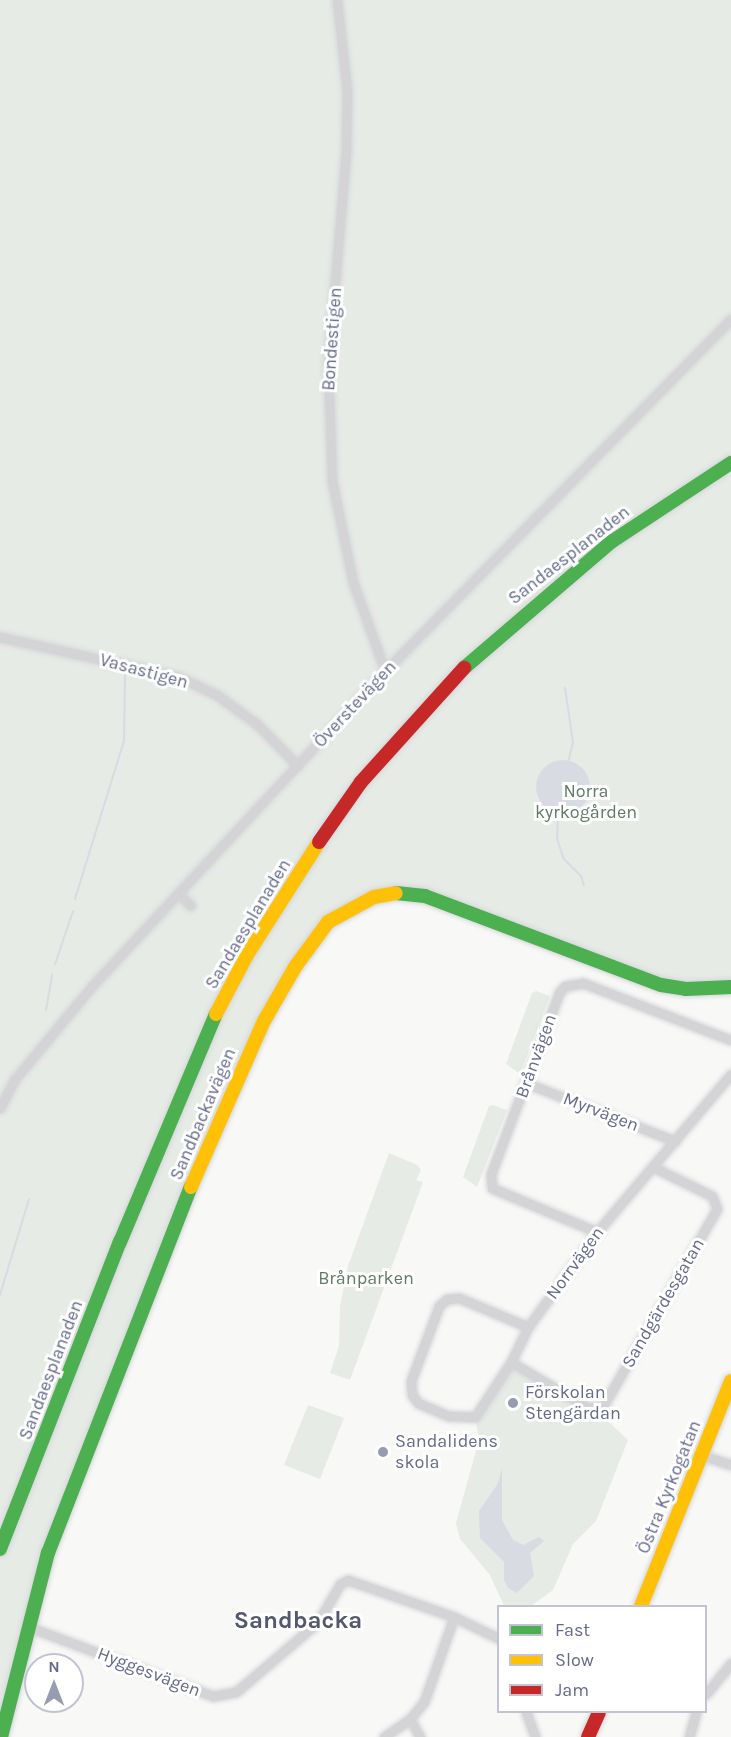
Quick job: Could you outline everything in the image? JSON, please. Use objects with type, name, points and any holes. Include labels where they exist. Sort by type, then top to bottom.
[{"type":"street","name":"Bondestigen","points":[[337,0],[347,91],[344,173],[328,367],[332,481],[353,582],[385,671]]},
{"type":"street","name":"Överstevägen","points":[[0,1108],[15,1079],[45,1041],[385,671],[731,319]]},
{"type":"street","name":"Sandaesplanaden","points":[[0,1549],[124,1231],[209,1028],[247,956],[307,860],[361,782],[421,711],[480,651],[611,542],[731,463]]},
{"type":"street","name":"Vasastigen","points":[[0,637],[179,677],[217,695],[258,725],[298,766]]},
{"type":"street","name":"Sandbackavägen","points":[[1,1737],[48,1553],[211,1137],[264,1021],[295,967],[328,922],[374,897],[404,892],[426,896],[661,985],[686,989],[731,987]]},
{"type":"street","points":[[179,894],[190,905]]},
{"type":"street","name":"Brånvägen","points":[[597,1232],[492,1188],[491,1174],[560,993],[574,983],[583,983],[731,1040]]},
{"type":"street","name":"Norrvägen","points":[[528,1326],[459,1298],[447,1299],[439,1306],[411,1381],[412,1395],[418,1403],[449,1416],[475,1418],[511,1362],[528,1326],[597,1232],[731,1074]]},
{"type":"street","name":"Myrvägen","points":[[526,1083],[675,1142]]},
{"type":"street","name":"Sandgärdesgatan","points":[[511,1362],[587,1407],[602,1407],[717,1209],[712,1196],[653,1167]]},
{"type":"street","name":"Östra Kyrkogatan","points":[[641,1605],[731,1381]]},
{"type":"street","points":[[701,1455],[730,1464]]},
{"type":"street","name":"Hyggesvägen","points":[[29,1626],[213,1696],[224,1697],[236,1692],[318,1622],[340,1584],[348,1580],[454,1617],[497,1638]]},
{"type":"street","points":[[384,1737],[410,1719],[424,1702],[454,1617]]},
{"type":"street","points":[[707,1692],[731,1663]]},
{"type":"street","points":[[526,1713],[535,1737]]},
{"type":"street","points":[[588,1737],[598,1713]]},
{"type":"street","points":[[689,1737],[696,1713]]},
{"type":"street","points":[[410,1719],[420,1737]]},
{"type":"green space","name":"Norra kyrkogården","points":[[0,0],[731,0],[731,987],[686,989],[403,892],[341,911],[264,1021],[61,1520],[0,1724]]},
{"type":"green space","points":[[536,991],[550,996],[520,1074],[506,1064],[532,993]]},
{"type":"green space","points":[[493,1105],[507,1110],[477,1187],[463,1177],[489,1106]]},
{"type":"green space","name":"Brånparken","points":[[389,1153],[417,1165],[421,1170],[416,1180],[423,1182],[350,1380],[330,1373],[339,1346],[340,1306],[348,1266]]},
{"type":"green space","points":[[511,1362],[595,1409],[628,1440],[596,1521],[573,1544],[553,1590],[532,1605],[504,1605],[490,1575],[460,1539],[456,1523],[479,1440],[475,1417]]},
{"type":"green space","points":[[308,1405],[344,1418],[320,1479],[284,1465]]},
{"type":"shaded area","points":[[563,760],[573,762],[582,768],[588,777],[590,787],[588,797],[582,806],[573,812],[563,814],[553,812],[544,806],[538,797],[536,787],[538,777],[544,768],[553,762]]},
{"type":"shaded area","points":[[502,1469],[502,1520],[513,1540],[523,1545],[539,1537],[544,1541],[530,1553],[534,1576],[517,1593],[508,1588],[504,1580],[504,1562],[480,1538],[479,1511],[497,1485]]},
{"type":"waterway","points":[[75,899],[124,741],[125,675]]},
{"type":"waterway","points":[[565,688],[573,742],[569,760]]},
{"type":"waterway","points":[[558,813],[557,839],[564,859],[581,876],[584,886]]},
{"type":"waterway","points":[[55,964],[73,911]]},
{"type":"waterway","points":[[46,1010],[52,975]]},
{"type":"waterway","points":[[0,1295],[29,1199]]},
{"type":"traffic: fast","points":[[464,668],[611,542],[731,463]]},
{"type":"traffic: fast","points":[[396,893],[425,896],[661,985],[686,989],[731,987]]},
{"type":"traffic: fast","points":[[0,1549],[120,1242],[216,1014]]},
{"type":"traffic: fast","points":[[1,1737],[48,1553],[191,1187]]},
{"type":"traffic: slow","points":[[216,1014],[247,955],[319,842]]},
{"type":"traffic: slow","points":[[191,1187],[264,1021],[295,967],[328,922],[374,897],[396,893]]},
{"type":"traffic: slow","points":[[641,1605],[731,1381]]},
{"type":"traffic: jam","points":[[319,842],[361,782],[464,668]]},
{"type":"traffic: jam","points":[[588,1737],[599,1713]]},
{"type":"place","name":"Förskolan Stengärdan","points":[[513,1403]]},
{"type":"place","name":"Sandalidens skola","points":[[383,1452]]},
{"type":"district","name":"Sandbacka","points":[[298,1621]]}]
